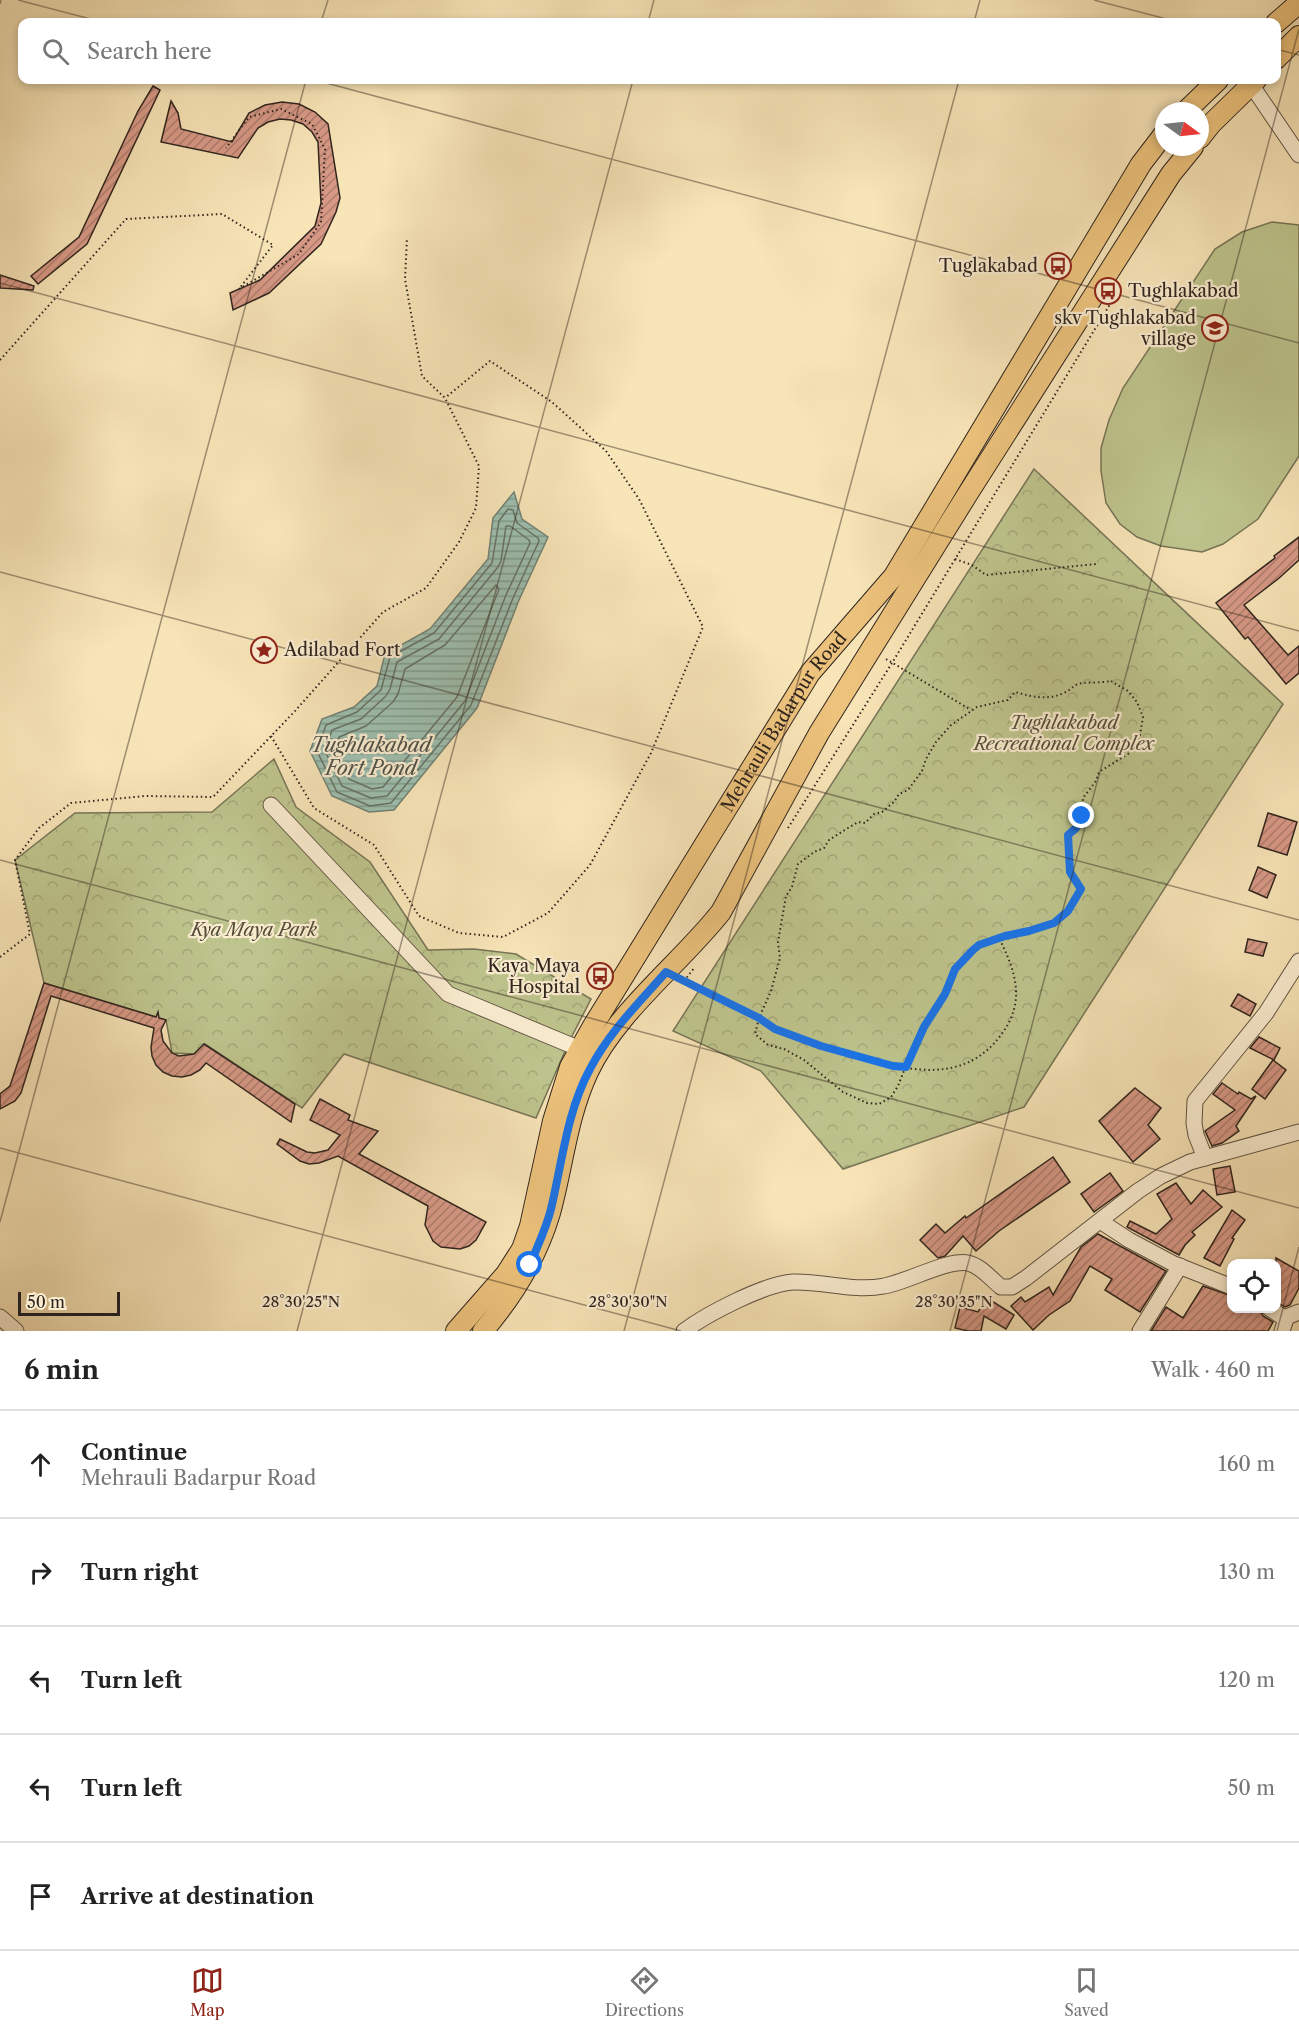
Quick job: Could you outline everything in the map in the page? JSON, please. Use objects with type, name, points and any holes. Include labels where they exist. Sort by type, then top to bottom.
[{"type":"main road","points":[[1281,19],[1299,3]]},
{"type":"main road","points":[[1281,54],[1299,36]]},
{"type":"main road","points":[[1195,102],[1214,84]]},
{"type":"main road","points":[[1209,127],[1249,84]]},
{"type":"main road","name":"Mehrauli Badarpur Road","points":[[456,1331],[506,1274],[522,1249],[530,1226],[553,1121],[570,1067],[580,1049],[810,673],[894,576],[1141,164],[1155,146]]},
{"type":"main road","name":"Mehrauli Badarpur Road","points":[[483,1331],[499,1313],[530,1265],[540,1242],[550,1212],[579,1093],[589,1070],[616,1028],[702,936],[721,912],[819,733],[1171,174],[1186,156]]},
{"type":"street","points":[[1254,84],[1299,155]]},
{"type":"street","points":[[271,805],[448,994],[580,1049]]},
{"type":"street","points":[[1205,1158],[1196,1136],[1195,1101],[1266,1013],[1299,961]]},
{"type":"street","points":[[684,1331],[740,1300],[792,1282],[879,1288],[958,1263],[977,1266],[1001,1287],[1012,1287],[1161,1176],[1190,1162],[1299,1132]]},
{"type":"street","points":[[1100,1221],[1129,1240],[1180,1266],[1227,1285]]},
{"type":"street","points":[[1140,1331],[1180,1266]]},
{"type":"street","points":[[1283,1324],[1299,1312]]},
{"type":"street","points":[[0,1317],[16,1331]]},
{"type":"path","points":[[0,360],[126,219],[222,214],[273,245],[239,289],[299,254],[321,222],[325,149],[312,124],[281,109],[249,117],[226,148]]},
{"type":"path","points":[[0,957],[30,934],[15,860],[39,828],[71,803],[145,796],[213,797],[272,736],[383,612],[426,588],[459,542],[476,508],[479,466],[445,398],[422,376],[405,279],[407,238]]},
{"type":"path","points":[[783,835],[892,663],[1116,293]]},
{"type":"path","points":[[272,736],[314,808],[374,845],[418,916],[459,933],[502,937],[548,913],[590,865],[651,753],[703,627],[639,500],[606,451],[552,402],[490,361],[445,398]]},
{"type":"path","points":[[955,558],[972,565],[986,575],[1096,564]]},
{"type":"path","points":[[871,650],[972,710]]},
{"type":"path","points":[[1111,681],[1128,691],[1137,702],[1143,717],[1140,735],[1131,752],[1099,772],[1096,781],[1083,798],[1082,816],[1076,828],[1068,835],[1070,872],[1081,889],[1068,911],[1054,923],[979,945],[955,969],[945,994],[924,1027],[891,1096],[879,1104],[867,1103],[843,1092],[804,1060],[784,1048],[768,1045],[754,1034],[771,991],[780,958],[778,942],[786,896],[792,887],[798,864],[814,852],[824,848],[829,840],[848,828],[858,822],[865,823],[874,814],[882,812],[894,802],[899,794],[908,790],[922,771],[926,759],[944,732],[972,710],[1008,700],[1015,692],[1039,698],[1050,698],[1078,684],[1111,681]]},
{"type":"path","points":[[698,965],[684,981],[759,1018],[775,1029],[821,1046],[919,1071],[956,1067],[979,1055],[996,1041],[1011,1022],[1017,1004],[1012,964],[999,938]]},
{"type":"green space","points":[[1272,222],[1299,225],[1299,456],[1258,519],[1223,544],[1202,552],[1161,546],[1137,537],[1120,524],[1106,503],[1101,471],[1101,448],[1109,420],[1123,388],[1215,249],[1242,232]]},
{"type":"green space","name":"Tughlakabad Recreational Complex","points":[[1034,469],[1283,704],[1024,1107],[843,1169],[761,1071],[673,1031]]},
{"type":"green space","name":"Kya Maya Park","points":[[274,759],[296,807],[370,862],[428,950],[474,949],[516,954],[591,999],[568,1044],[536,1118],[344,1054],[302,1108],[205,1044],[194,1054],[172,1053],[166,1020],[44,983],[15,860],[75,813],[212,812]]},
{"type":"water","name":"Tughlakabad Fort Pond","points":[[514,492],[522,519],[548,537],[519,600],[477,708],[394,810],[369,812],[332,796],[310,751],[322,719],[354,707],[377,686],[385,654],[430,629],[488,559],[493,518]]},
{"type":"building","points":[[153,86],[160,90],[87,244],[38,284],[31,276],[79,237],[138,111]]},
{"type":"building","points":[[171,101],[178,113],[181,129],[232,142],[249,113],[265,105],[282,102],[299,104],[315,112],[328,124],[340,198],[321,244],[269,293],[233,310],[230,293],[260,280],[315,226],[321,203],[318,142],[303,124],[280,119],[258,128],[238,158],[161,142]]},
{"type":"building","points":[[0,275],[34,286],[33,290],[0,288]]},
{"type":"building","points":[[1299,537],[1299,560],[1244,605],[1288,655],[1299,646],[1299,673],[1286,684],[1248,637],[1245,639],[1216,603]]},
{"type":"building","points":[[1268,813],[1297,822],[1287,855],[1258,846]]},
{"type":"building","points":[[1258,867],[1276,875],[1267,898],[1249,890]]},
{"type":"building","points":[[1248,939],[1267,943],[1263,956],[1245,952]]},
{"type":"building","points":[[44,983],[156,1017],[158,1012],[159,1018],[166,1020],[161,1030],[163,1041],[172,1053],[179,1056],[194,1054],[204,1044],[295,1104],[291,1122],[206,1063],[200,1070],[182,1077],[163,1072],[156,1065],[152,1056],[154,1028],[51,996],[21,1093],[15,1101],[0,1109],[0,1094],[10,1086]]},
{"type":"building","points":[[1238,994],[1256,1004],[1250,1016],[1231,1006]]},
{"type":"building","points":[[1259,1037],[1280,1048],[1274,1060],[1250,1048]]},
{"type":"building","points":[[1273,1060],[1286,1070],[1265,1099],[1252,1089]]},
{"type":"building","points":[[1222,1083],[1238,1094],[1239,1092],[1251,1099],[1256,1096],[1236,1126],[1239,1131],[1222,1143],[1212,1146],[1205,1131],[1235,1110],[1213,1094]]},
{"type":"building","points":[[1135,1088],[1161,1108],[1148,1125],[1160,1139],[1133,1162],[1099,1121]]},
{"type":"building","points":[[320,1099],[350,1115],[348,1120],[378,1131],[359,1154],[486,1222],[476,1240],[460,1249],[441,1247],[433,1241],[425,1225],[428,1206],[338,1156],[309,1164],[300,1161],[277,1144],[280,1139],[307,1152],[328,1150],[340,1135],[310,1120]]},
{"type":"building","points":[[1053,1157],[1070,1182],[999,1231],[976,1251],[963,1236],[945,1256],[938,1258],[920,1240],[936,1224],[945,1233],[965,1216],[966,1218]]},
{"type":"building","points":[[1230,1166],[1235,1192],[1217,1195],[1213,1169]]},
{"type":"building","points":[[1110,1173],[1123,1191],[1094,1212],[1081,1194]]},
{"type":"building","points":[[1176,1183],[1191,1204],[1203,1190],[1222,1207],[1192,1232],[1195,1235],[1179,1255],[1127,1227],[1130,1221],[1156,1234],[1172,1219],[1157,1194]]},
{"type":"building","points":[[1232,1210],[1245,1220],[1232,1238],[1234,1239],[1220,1266],[1204,1258]]},
{"type":"building","points":[[1098,1234],[1166,1271],[1140,1312],[1105,1290],[1112,1279],[1090,1266],[1070,1301],[1049,1315],[1033,1330],[1011,1306],[1021,1297],[1025,1302],[1049,1287],[1053,1295],[1081,1247]]},
{"type":"building","points":[[1281,1261],[1299,1271],[1299,1288],[1290,1305],[1285,1307],[1281,1304]]},
{"type":"building","points":[[1203,1286],[1227,1294],[1227,1313],[1262,1313],[1273,1322],[1268,1331],[1151,1331],[1166,1307],[1183,1318]]},
{"type":"building","points":[[987,1298],[1014,1315],[1006,1329],[984,1316],[981,1331],[955,1328],[960,1307],[978,1312]]},
{"type":"place","name":"Tuglakabad","points":[[1058,266]]},
{"type":"place","name":"Tughlakabad","points":[[1108,291]]},
{"type":"place","name":"skv Tughlakabad village","points":[[1215,328]]},
{"type":"place","name":"Adilabad Fort","points":[[264,650]]},
{"type":"place","name":"Kaya Maya Hospital","points":[[600,976]]},
{"type":"route","points":[[530,1265],[550,1212],[571,1122],[579,1093],[589,1070],[616,1028],[666,972],[759,1018],[775,1029],[821,1046],[893,1066],[906,1067],[912,1050],[945,994],[955,969],[973,950],[993,940],[1054,923],[1068,911],[1081,889],[1070,872],[1068,835],[1076,828],[1082,816]]}]
